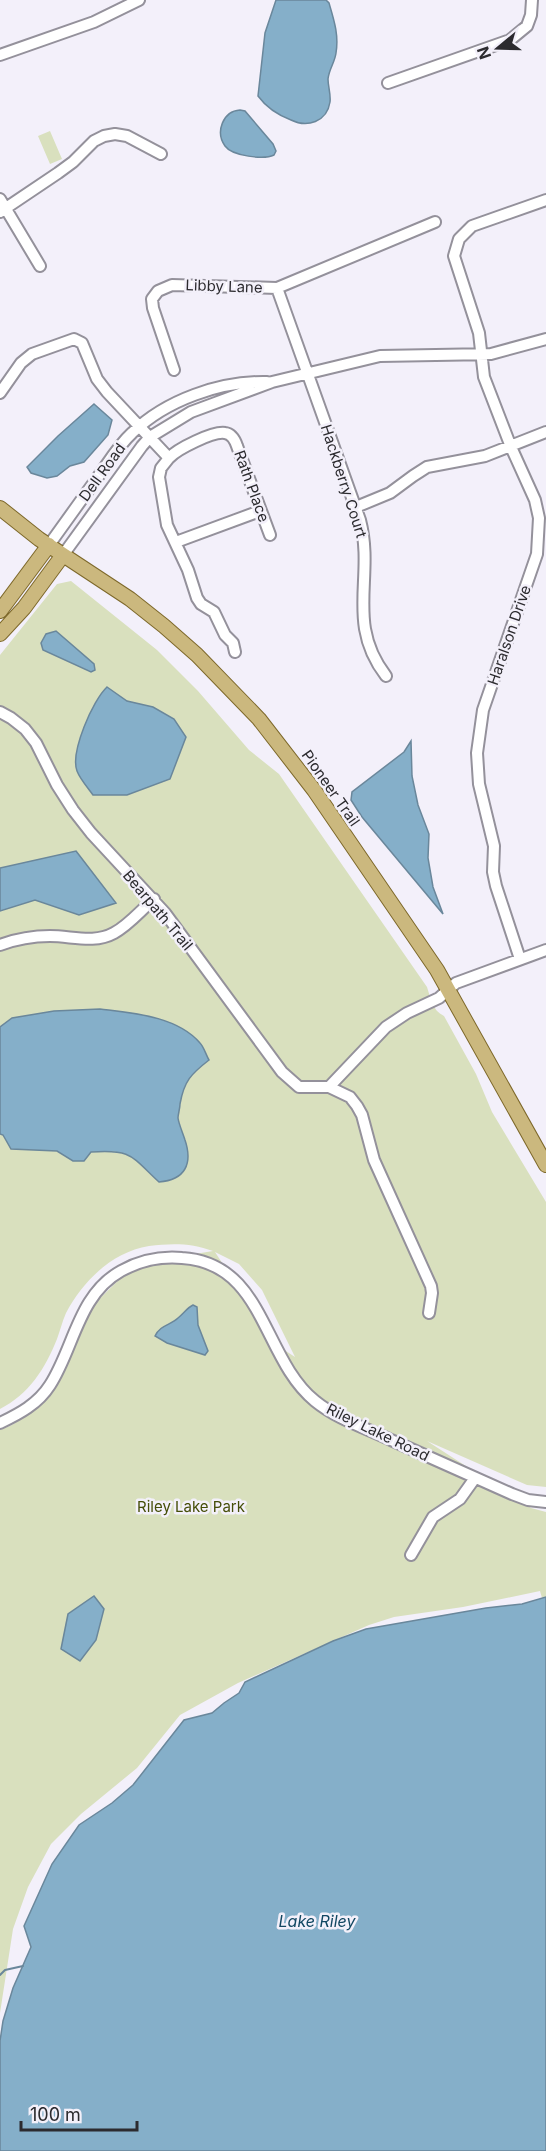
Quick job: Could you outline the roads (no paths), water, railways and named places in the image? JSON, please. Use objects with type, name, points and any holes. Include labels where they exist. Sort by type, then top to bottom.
[{"type":"main road","name":"Pioneer Trail","points":[[0,508],[63,555],[121,592],[164,626],[197,655],[259,719],[314,790],[449,989],[546,1165]]},
{"type":"main road","name":"Dell Road","points":[[0,610],[49,545]]},
{"type":"main road","name":"Dell Road","points":[[0,634],[24,608],[63,555]]},
{"type":"street","points":[[0,55],[94,22],[139,0]]},
{"type":"street","points":[[388,83],[510,40],[527,26],[531,15],[532,0]]},
{"type":"street","points":[[40,266],[2,206],[58,173],[94,141],[104,136],[116,134],[127,136],[161,154]]},
{"type":"street","name":"Haralson Drive","points":[[520,959],[493,872],[494,846],[491,828],[481,798],[477,753],[483,710],[541,563],[539,518],[535,500],[511,447],[484,377],[479,333],[456,265],[455,248],[459,239],[472,226],[546,200]]},
{"type":"street","name":"Libby Lane","points":[[174,370],[153,308],[152,300],[158,291],[172,285],[188,284],[277,288],[435,222]]},
{"type":"street","name":"Hackberry Court","points":[[277,288],[356,507],[365,543],[362,615],[371,651],[386,676]]},
{"type":"street","points":[[0,393],[21,363],[32,354],[75,339],[82,343],[97,379],[169,458],[162,468],[160,485],[167,525],[176,542],[197,598],[201,604],[214,612],[225,635],[233,643],[235,652]]},
{"type":"street","name":"Dell Road","points":[[63,555],[150,437],[191,412],[272,382],[380,356],[482,355],[511,350],[546,339]]},
{"type":"street","name":"Dell Road","points":[[49,545],[120,446],[141,426],[168,407],[193,396],[253,381],[272,382]]},
{"type":"street","points":[[356,507],[379,499],[428,467],[485,456],[546,432]]},
{"type":"street","name":"Rath Place","points":[[169,458],[183,446],[220,433],[229,434],[234,438],[270,535]]},
{"type":"street","points":[[176,542],[260,511]]},
{"type":"street","name":"Bearpath Trail","points":[[0,712],[25,729],[36,743],[57,785],[74,810],[104,847],[154,899],[282,1072],[299,1087],[329,1087]]},
{"type":"street","points":[[0,945],[31,937],[93,939],[105,937],[125,925],[154,899]]},
{"type":"street","points":[[429,1313],[431,1286],[374,1160],[362,1115],[350,1097],[329,1087],[386,1027],[407,1013],[439,998],[456,983],[546,950]]},
{"type":"street","name":"Riley Lake Road","points":[[0,1423],[27,1409],[50,1386],[78,1323],[104,1284],[118,1272],[135,1264],[171,1257],[189,1258],[208,1264],[239,1283],[260,1313],[289,1372],[314,1400],[346,1420],[475,1478],[528,1500],[546,1502]]},
{"type":"street","points":[[411,1555],[433,1517],[460,1499],[475,1478]]},
{"type":"water","points":[[276,0],[326,0],[329,3],[336,28],[337,46],[328,79],[330,99],[328,109],[321,119],[315,122],[303,123],[286,118],[269,107],[258,96],[265,33]]},
{"type":"water","points":[[240,110],[245,111],[273,144],[276,151],[274,155],[248,156],[234,152],[225,146],[221,135],[222,123],[229,114]]},
{"type":"water","points":[[94,404],[112,420],[108,435],[84,462],[70,466],[57,476],[47,478],[31,473],[27,467]]},
{"type":"water","points":[[56,631],[94,664],[95,670],[91,672],[43,650],[41,643],[46,634]]},
{"type":"water","points":[[107,687],[127,701],[153,707],[174,719],[186,737],[170,779],[127,795],[93,795],[82,780],[77,771],[76,762],[80,740],[95,703]]},
{"type":"water","points":[[411,741],[412,776],[418,805],[429,834],[428,858],[433,887],[443,914],[362,817],[351,800],[352,792],[404,752]]},
{"type":"water","points":[[76,851],[116,903],[79,915],[35,900],[0,911],[0,868]]},
{"type":"water","points":[[100,1009],[167,1021],[190,1034],[200,1043],[209,1060],[189,1079],[184,1089],[178,1118],[187,1149],[187,1163],[181,1174],[168,1181],[159,1182],[136,1160],[123,1153],[91,1152],[84,1161],[73,1161],[57,1151],[11,1149],[3,1135],[0,1134],[0,1027],[12,1018],[54,1011]]},
{"type":"water","points":[[193,1305],[197,1307],[198,1325],[208,1351],[205,1355],[167,1343],[155,1336]]},
{"type":"water","points":[[94,1596],[104,1609],[96,1640],[80,1661],[61,1649],[68,1614]]},
{"type":"water","name":"Lake Riley","points":[[546,1597],[546,2151],[0,2151],[0,2041],[3,2021],[13,1988],[31,1947],[24,1926],[52,1864],[79,1825],[112,1803],[133,1785],[184,1720],[212,1713],[239,1693],[245,1682],[333,1641],[366,1629],[522,1604]]},
{"type":"waterway","points":[[0,1975],[5,1970],[23,1966]]},
{"type":"park label","name":"Riley Lake Park","points":[[191,1506]]}]
